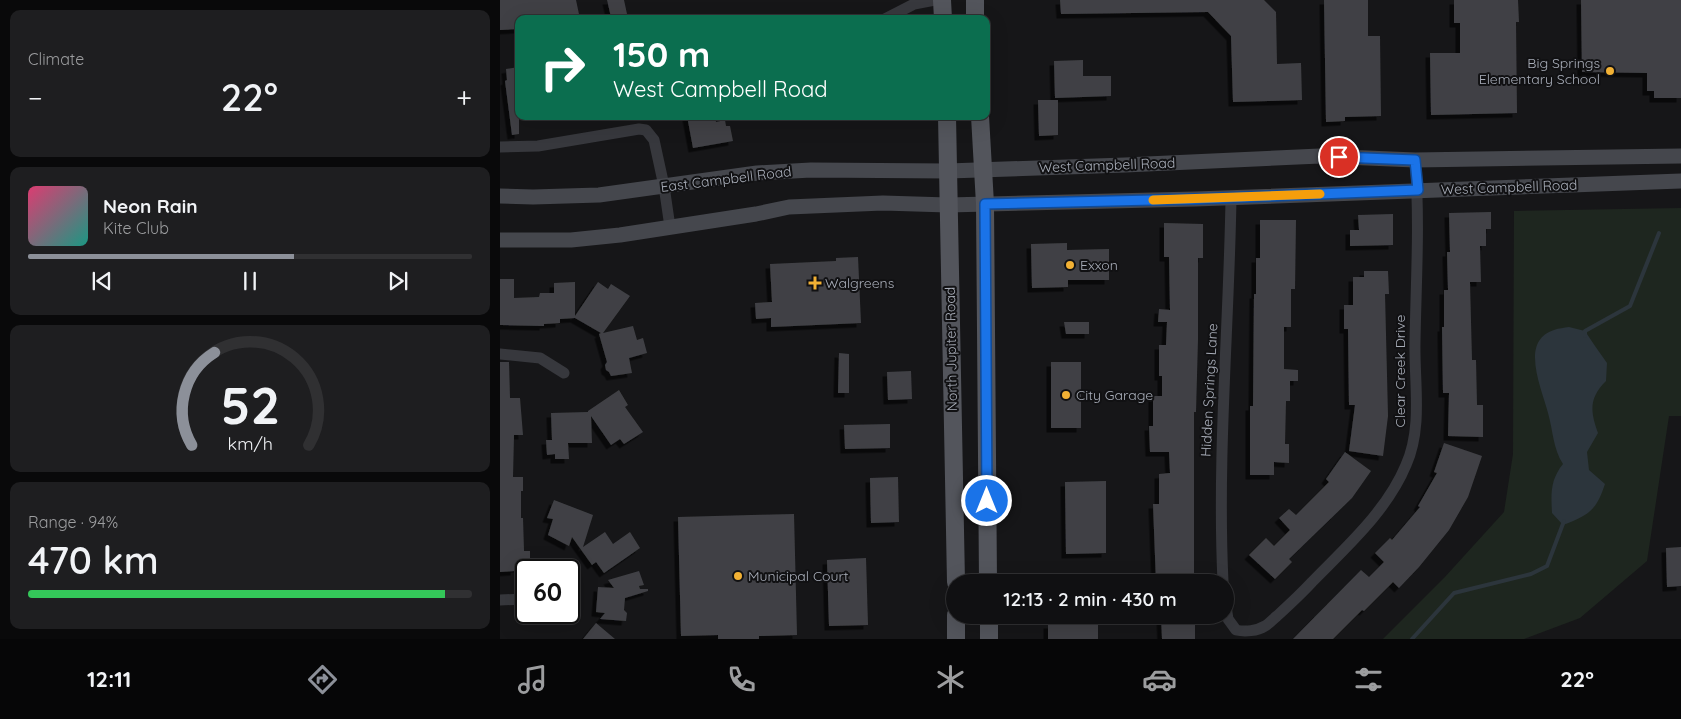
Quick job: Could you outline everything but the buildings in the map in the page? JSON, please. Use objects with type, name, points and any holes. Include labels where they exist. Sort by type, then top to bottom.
[{"type":"main road","points":[[942,0],[943,15]]},
{"type":"main road","points":[[974,0],[976,15]]},
{"type":"main road","name":"North Jupiter Road","points":[[948,120],[956,574]]},
{"type":"main road","points":[[980,120],[985,204],[988,574]]},
{"type":"main road","name":"West Campbell Road","points":[[983,169],[1320,156],[1415,160],[1681,156]]},
{"type":"main road","points":[[1609,157],[1610,183]]},
{"type":"main road","name":"East Campbell Road","points":[[500,196],[599,195],[757,173],[820,170],[948,171],[983,169]]},
{"type":"main road","name":"West Campbell Road","points":[[948,205],[1231,198],[1681,181]]},
{"type":"main road","points":[[500,240],[571,240],[670,228],[789,207],[883,203],[948,205]]},
{"type":"main road","points":[[956,624],[956,639]]},
{"type":"main road","points":[[989,624],[989,639]]},
{"type":"street","points":[[893,15],[914,4],[935,0]]},
{"type":"street","points":[[500,147],[538,146],[639,129],[646,130],[654,140],[664,186],[670,228]]},
{"type":"street","name":"Clear Creek Drive","points":[[1232,624],[1236,630],[1245,632],[1266,626],[1297,598],[1358,534],[1388,499],[1408,463],[1415,435],[1416,408],[1418,190],[1415,160]]},
{"type":"street","name":"Hidden Springs Lane","points":[[1223,574],[1220,530],[1221,451],[1230,268],[1231,198]]},
{"type":"street","points":[[500,354],[540,358],[564,373]]},
{"type":"street","points":[[500,600],[515,599]]},
{"type":"shaded area","points":[[1681,208],[1681,416],[1669,416],[1647,561],[1580,618],[1524,639],[1383,639],[1444,578],[1504,512],[1513,454],[1514,211]]},
{"type":"shaded area","points":[[1569,327],[1585,331],[1607,363],[1606,381],[1596,393],[1593,405],[1593,418],[1598,433],[1587,452],[1589,470],[1605,484],[1595,506],[1590,511],[1563,525],[1552,513],[1551,500],[1552,487],[1563,464],[1555,446],[1550,419],[1538,379],[1535,355],[1537,344],[1543,336],[1556,329]]},
{"type":"waterway","points":[[1585,336],[1585,331],[1630,306],[1659,233]]},
{"type":"waterway","points":[[1412,639],[1454,593],[1531,574],[1547,566],[1564,521]]},
{"type":"slow traffic","points":[[1153,200],[1320,194]]},
{"type":"place","name":"Big Springs Elementary School","points":[[1610,71]]},
{"type":"place","name":"Exxon","points":[[1070,265]]},
{"type":"place","name":"Walgreens","points":[[815,283]]},
{"type":"place","name":"City Garage","points":[[1066,395]]},
{"type":"place","name":"Municipal Court","points":[[738,576]]},
{"type":"route","points":[[987,501],[985,204],[1195,199],[1418,190],[1415,160],[1339,157]]}]
